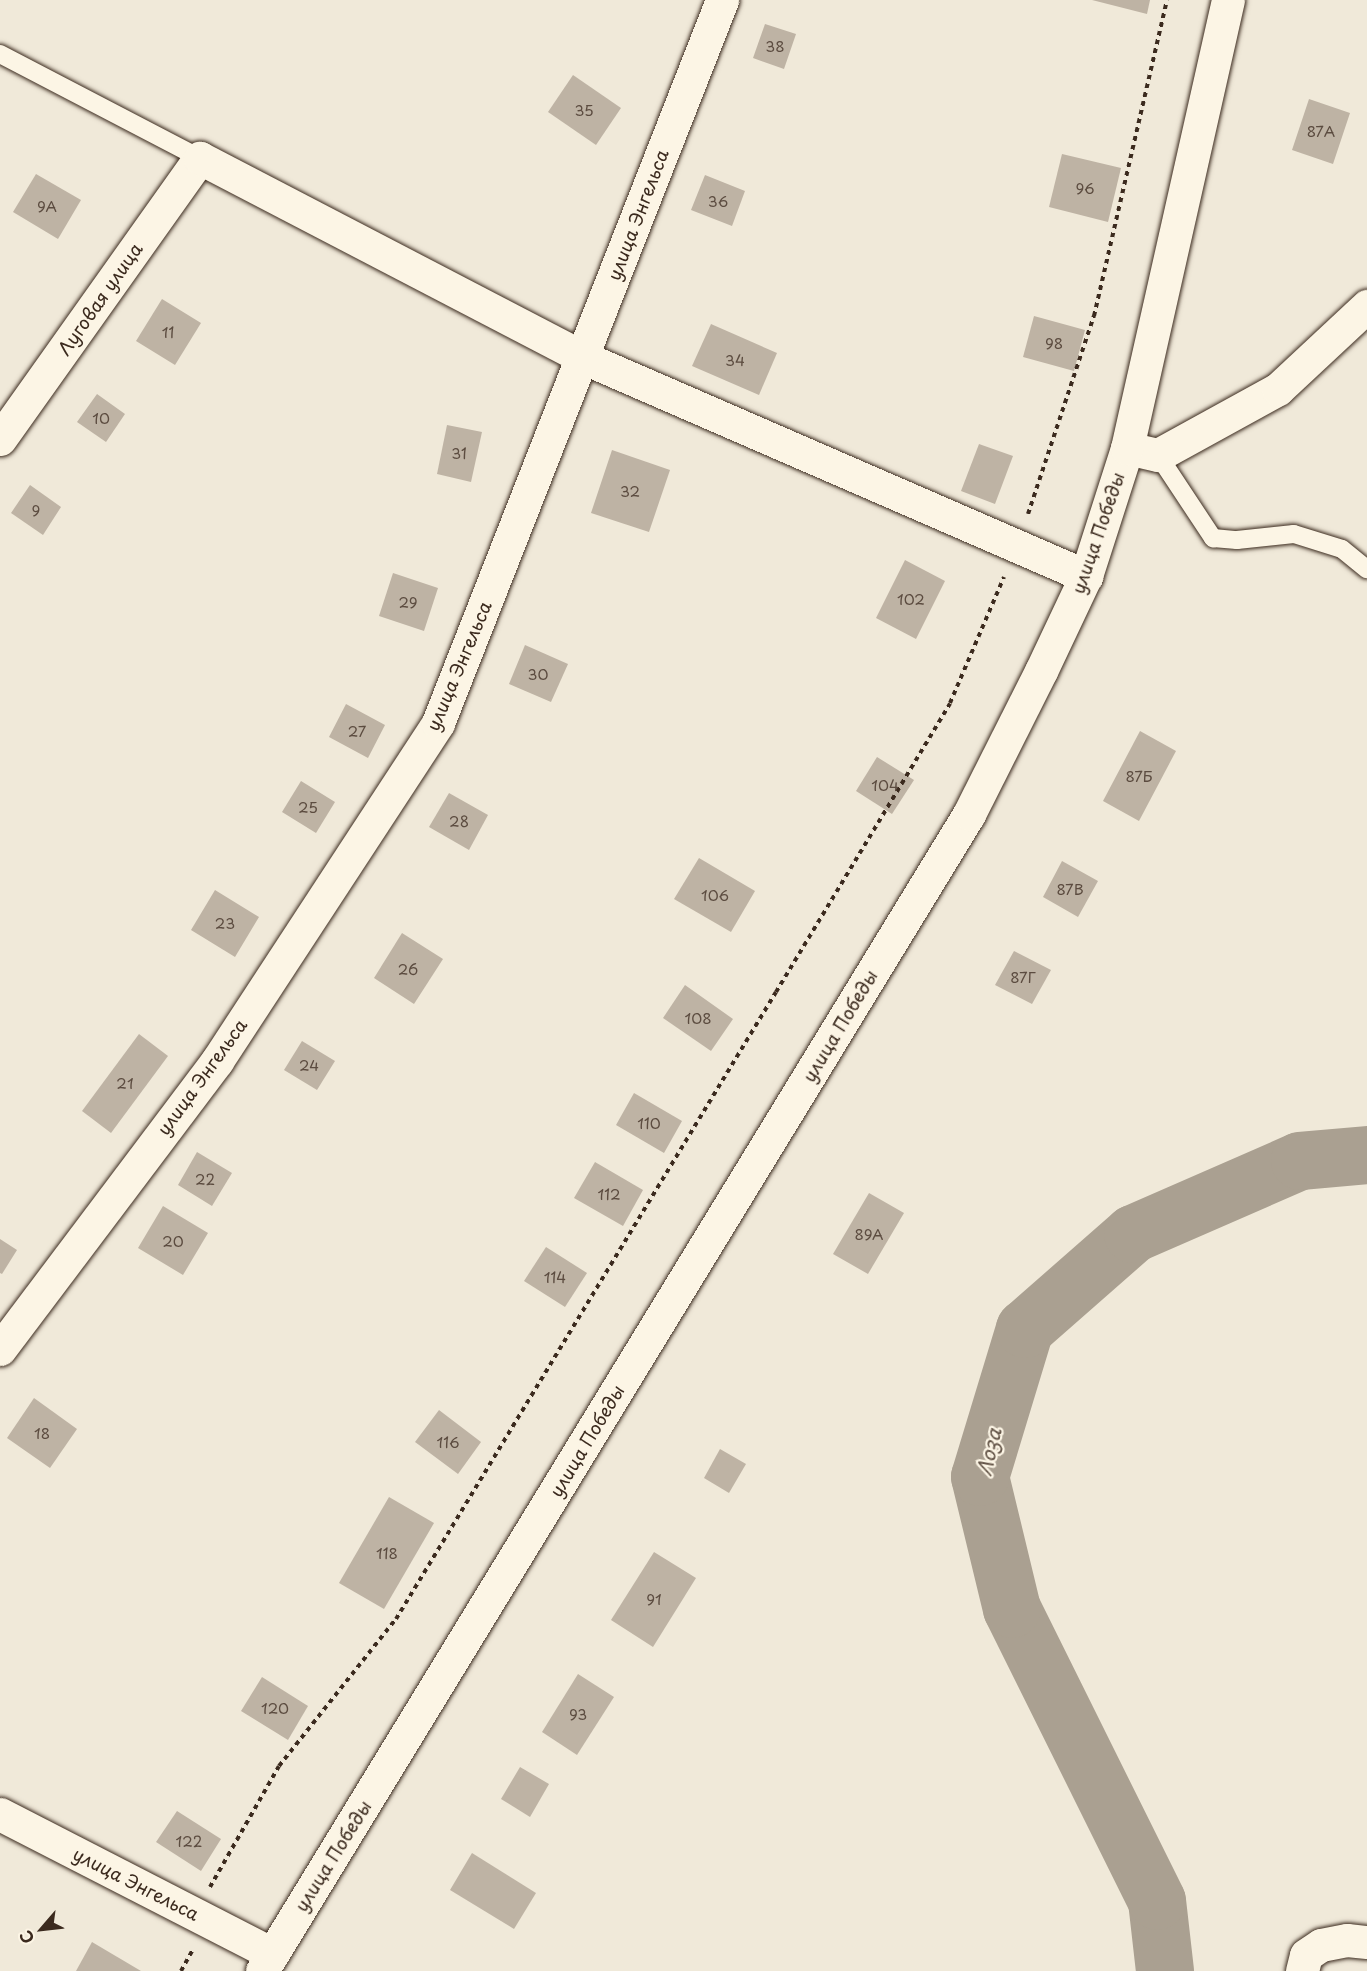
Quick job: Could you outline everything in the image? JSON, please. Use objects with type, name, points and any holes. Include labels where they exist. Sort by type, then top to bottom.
[{"type":"street","name":"улица Энгельса","points":[[0,1349],[217,1060],[438,723],[722,0]]},
{"type":"street","name":"улица Победы","points":[[267,1963],[969,814],[1086,576],[1127,448],[1228,0]]},
{"type":"street","points":[[200,158],[582,357],[1086,576]]},
{"type":"street","name":"Луговая улица","points":[[0,439],[200,158]]},
{"type":"street","points":[[1127,448],[1158,455],[1278,389],[1367,306]]},
{"type":"street","name":"улица Энгельса","points":[[0,1814],[201,1918],[267,1963]]},
{"type":"street","points":[[1302,1971],[1306,1955],[1321,1945],[1347,1940],[1367,1942]]},
{"type":"lane","points":[[0,54],[200,158]]},
{"type":"lane","points":[[1158,455],[1213,538],[1237,540],[1294,534],[1342,549],[1367,569]]},
{"type":"path","points":[[181,1971],[211,1884],[279,1766],[396,1619],[950,703],[1017,546],[1094,316],[1167,0]]},
{"type":"building","points":[[1092,0],[1150,0],[1147,14]]},
{"type":"building","points":[[765,24],[796,34],[784,69],[753,58]]},
{"type":"building","points":[[573,75],[621,108],[596,145],[548,112]]},
{"type":"building","points":[[1309,99],[1350,113],[1333,164],[1292,150]]},
{"type":"building","points":[[1062,154],[1121,168],[1108,222],[1049,207]]},
{"type":"building","points":[[36,174],[81,200],[58,239],[13,212]]},
{"type":"building","points":[[705,175],[745,191],[732,226],[691,210]]},
{"type":"building","points":[[162,299],[201,323],[175,365],[136,341]]},
{"type":"building","points":[[1034,316],[1085,330],[1074,371],[1023,357]]},
{"type":"building","points":[[711,324],[777,353],[759,395],[692,366]]},
{"type":"building","points":[[97,394],[125,414],[106,442],[77,422]]},
{"type":"building","points":[[447,425],[482,432],[471,482],[437,474]]},
{"type":"building","points":[[979,444],[1013,456],[995,504],[961,491]]},
{"type":"building","points":[[612,450],[670,470],[649,532],[591,513]]},
{"type":"building","points":[[30,485],[61,507],[43,535],[11,513]]},
{"type":"building","points":[[905,560],[945,581],[916,639],[876,618]]},
{"type":"building","points":[[393,573],[438,588],[424,631],[379,616]]},
{"type":"building","points":[[525,645],[568,664],[551,702],[509,684]]},
{"type":"building","points":[[346,704],[385,725],[368,758],[329,737]]},
{"type":"building","points":[[1140,731],[1176,751],[1139,821],[1103,801]]},
{"type":"building","points":[[877,757],[914,780],[892,814],[856,791]]},
{"type":"building","points":[[301,781],[335,802],[316,833],[282,812]]},
{"type":"building","points":[[449,793],[488,815],[469,850],[429,827]]},
{"type":"building","points":[[699,858],[755,891],[731,932],[674,899]]},
{"type":"building","points":[[1062,861],[1098,881],[1078,917],[1043,897]]},
{"type":"building","points":[[215,890],[259,917],[235,957],[191,930]]},
{"type":"building","points":[[402,933],[443,959],[414,1004],[374,978]]},
{"type":"building","points":[[1014,951],[1051,970],[1032,1004],[995,985]]},
{"type":"building","points":[[685,985],[733,1019],[711,1051],[663,1018]]},
{"type":"building","points":[[139,1034],[168,1056],[111,1133],[82,1111]]},
{"type":"building","points":[[302,1041],[335,1061],[317,1090],[284,1070]]},
{"type":"building","points":[[634,1093],[682,1121],[664,1153],[616,1125]]},
{"type":"building","points":[[197,1152],[232,1173],[212,1206],[178,1185]]},
{"type":"building","points":[[595,1162],[643,1190],[623,1226],[574,1198]]},
{"type":"building","points":[[869,1193],[904,1213],[868,1274],[833,1254]]},
{"type":"building","points":[[163,1206],[208,1233],[183,1275],[138,1248]]},
{"type":"building","points":[[0,1239],[17,1250],[2,1274],[0,1273]]},
{"type":"building","points":[[546,1247],[587,1273],[565,1307],[524,1281]]},
{"type":"building","points":[[34,1398],[77,1429],[50,1468],[7,1438]]},
{"type":"building","points":[[439,1410],[481,1442],[458,1474],[415,1442]]},
{"type":"building","points":[[720,1449],[746,1464],[729,1493],[704,1478]]},
{"type":"building","points":[[389,1497],[434,1523],[384,1609],[339,1583]]},
{"type":"building","points":[[654,1552],[696,1578],[653,1647],[611,1620]]},
{"type":"building","points":[[578,1674],[614,1697],[577,1755],[542,1732]]},
{"type":"building","points":[[262,1677],[308,1706],[288,1740],[241,1711]]},
{"type":"building","points":[[520,1767],[549,1784],[530,1817],[501,1799]]},
{"type":"building","points":[[177,1811],[221,1839],[201,1871],[156,1842]]},
{"type":"building","points":[[472,1853],[536,1893],[514,1929],[450,1890]]},
{"type":"building","points":[[92,1942],[141,1971],[76,1971]]},
{"type":"waterway","name":"Лоза","points":[[1165,1971],[1157,1901],[1012,1609],[980,1477],[1025,1329],[1133,1234],[1300,1161],[1367,1155]]}]
